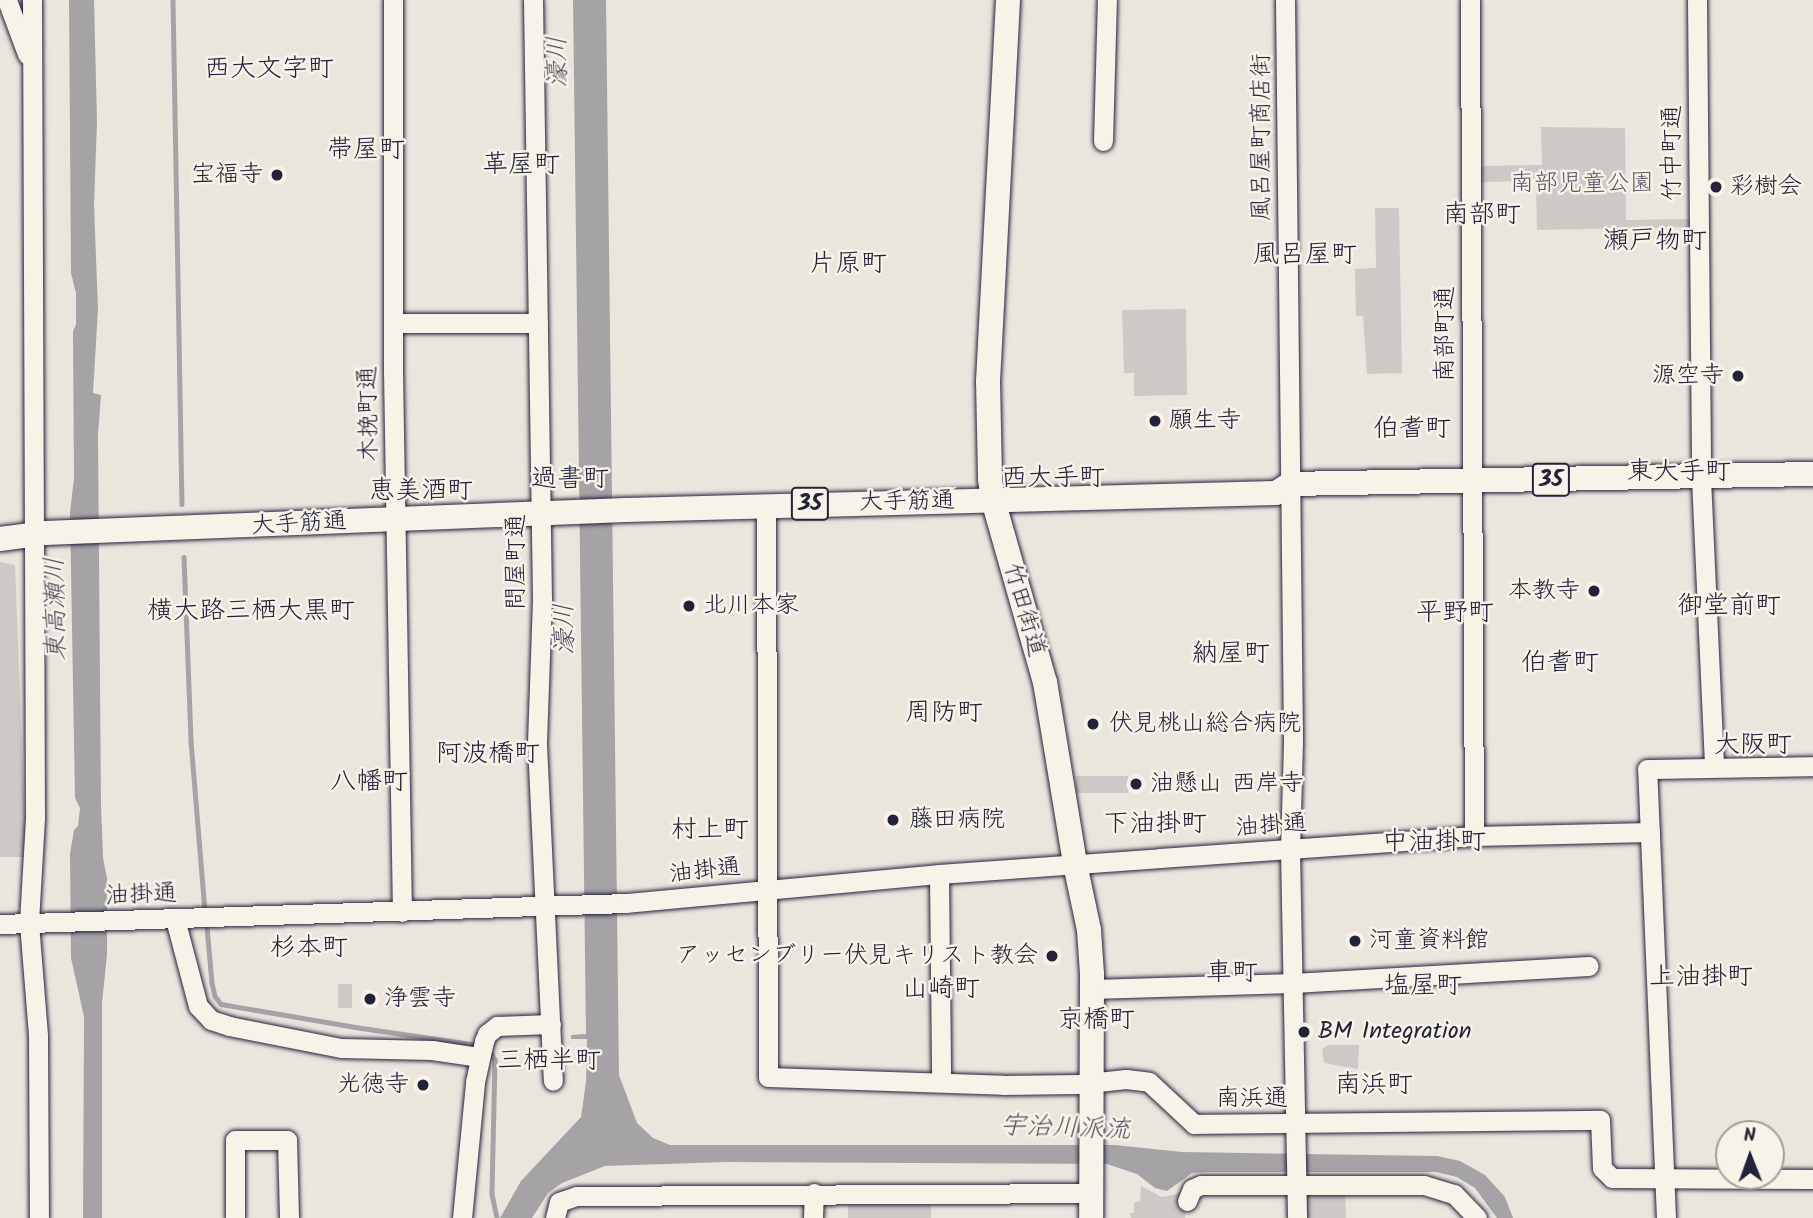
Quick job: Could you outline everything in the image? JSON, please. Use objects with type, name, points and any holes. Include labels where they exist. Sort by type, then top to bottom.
[{"type":"main road","name":"竹田街道","points":[[1008,0],[988,381],[989,456],[993,500],[1045,682],[1075,864],[1088,922],[1092,989],[1091,1218]]},
{"type":"main road","name":"大手筋通","points":[[0,539],[40,534],[541,513],[1276,493],[1290,484],[1813,474]]},
{"type":"street","points":[[7,0],[22,45],[32,61]]},
{"type":"street","points":[[32,0],[40,534],[35,817],[29,923],[38,1036],[39,1218]]},
{"type":"street","name":"木挽町通","points":[[393,0],[393,323],[402,912]]},
{"type":"street","name":"問屋町通","points":[[533,0],[541,513],[537,744],[553,1081]]},
{"type":"street","points":[[1103,141],[1107,0]]},
{"type":"street","name":"風呂屋町商店街","points":[[1286,0],[1293,742],[1290,850],[1297,1218]]},
{"type":"street","name":"南部町通","points":[[1470,0],[1474,836]]},
{"type":"street","name":"竹中町通","points":[[1697,0],[1701,476],[1714,767]]},
{"type":"street","points":[[393,323],[538,323]]},
{"type":"street","points":[[766,505],[766,889]]},
{"type":"street","points":[[1665,1218],[1647,769],[1813,766]]},
{"type":"street","name":"油掛通","points":[[0,924],[626,903],[939,874],[1474,836],[1650,832]]},
{"type":"street","points":[[939,874],[941,1081]]},
{"type":"street","name":"南浜通","points":[[766,889],[768,1077],[1003,1085],[1126,1079],[1149,1082],[1194,1124],[1295,1134],[1600,1120],[1602,1168],[1606,1174],[1616,1178],[1665,1179]]},
{"type":"street","points":[[193,918],[198,1006],[211,1020],[229,1027],[341,1048],[481,1050]]},
{"type":"street","points":[[1092,989],[1293,983],[1589,966]]},
{"type":"street","points":[[461,1218],[481,1050],[487,1034],[497,1026],[551,1024]]},
{"type":"street","points":[[235,1218],[235,1140],[287,1140],[289,1218]]},
{"type":"street","points":[[1665,1179],[1813,1179]]},
{"type":"street","points":[[1186,1201],[1192,1189],[1201,1185],[1296,1182],[1430,1186],[1454,1194],[1477,1218]]},
{"type":"street","points":[[555,1218],[559,1202],[576,1196],[1092,1188]]},
{"type":"street","points":[[813,1218],[814,1193]]},
{"type":"green space","name":"南部児童公園","points":[[1541,127],[1625,128],[1626,220],[1690,219],[1690,227],[1537,230],[1536,181],[1475,182],[1474,166],[1542,165]]},
{"type":"green space","points":[[1375,208],[1399,208],[1402,373],[1367,374],[1363,316],[1356,316],[1355,269],[1376,268]]},
{"type":"green space","points":[[1186,309],[1187,395],[1134,396],[1134,373],[1124,373],[1122,310]]},
{"type":"green space","points":[[0,562],[15,565],[26,857],[0,857]]},
{"type":"green space","points":[[1076,776],[1128,776],[1128,793],[1076,793]]},
{"type":"green space","points":[[338,984],[352,984],[352,1008],[338,1008]]},
{"type":"green space","points":[[1329,1045],[1359,1045],[1358,1069],[1324,1063],[1322,1049]]},
{"type":"green space","points":[[1141,1186],[1162,1197],[1177,1194],[1186,1186],[1185,1218],[1131,1218],[1134,1202],[1140,1201]]},
{"type":"green space","points":[[1308,1189],[1345,1189],[1346,1218],[1302,1218],[1302,1198]]},
{"type":"green space","points":[[848,1200],[931,1200],[931,1218],[848,1218]]},
{"type":"shaded area","points":[[69,0],[94,0],[97,122],[94,205],[98,309],[93,393],[101,395],[98,435],[101,803],[103,858],[107,878],[107,955],[102,1003],[102,1218],[83,1218],[84,1017],[71,958],[70,854],[80,808],[75,798],[70,512],[74,478],[73,331],[76,325],[76,293],[71,273]]},
{"type":"shaded area","points":[[573,0],[606,0],[619,1075],[637,1123],[653,1138],[670,1145],[1115,1145],[1182,1152],[1437,1156],[1460,1161],[1485,1175],[1505,1197],[1513,1218],[1497,1218],[1475,1188],[1457,1177],[1436,1172],[1192,1173],[1167,1191],[1155,1188],[1137,1174],[1107,1164],[726,1162],[605,1166],[562,1183],[548,1193],[532,1218],[500,1218],[521,1181],[581,1117],[586,1082],[587,1039],[571,1039],[571,1035],[586,1034]]},
{"type":"waterway","points":[[173,0],[182,504]]},
{"type":"waterway","points":[[184,557],[191,741],[205,911]]},
{"type":"waterway","points":[[207,927],[212,983],[215,996],[221,1004],[478,1045]]},
{"type":"waterway","points":[[489,1050],[495,1060],[492,1194],[497,1218]]},
{"type":"place","name":"宝福寺","points":[[277,175]]},
{"type":"place","name":"彩樹会","points":[[1716,187]]},
{"type":"place","name":"源空寺","points":[[1738,376]]},
{"type":"place","name":"願生寺","points":[[1155,421]]},
{"type":"place","name":"本教寺","points":[[1594,591]]},
{"type":"place","name":"北川本家","points":[[689,606]]},
{"type":"place","name":"伏見桃山総合病院","points":[[1093,724]]},
{"type":"place","name":"油懸山 西岸寺","points":[[1136,784]]},
{"type":"place","name":"藤田病院","points":[[893,820]]},
{"type":"place","name":"河童資料館","points":[[1355,941]]},
{"type":"place","name":"アッセンブリー伏見キリスト教会","points":[[1052,956]]},
{"type":"place","name":"浄雲寺","points":[[370,999]]},
{"type":"place","name":"BM Integration","points":[[1304,1032]]},
{"type":"place","name":"光徳寺","points":[[423,1085]]},
{"type":"district","name":"西大文字町","points":[[269,70]]},
{"type":"district","name":"帯屋町","points":[[366,151]]},
{"type":"district","name":"革屋町","points":[[521,166]]},
{"type":"district","name":"南部町","points":[[1482,216]]},
{"type":"district","name":"瀬戸物町","points":[[1655,242]]},
{"type":"district","name":"風呂屋町","points":[[1305,256]]},
{"type":"district","name":"片原町","points":[[848,265]]},
{"type":"district","name":"伯耆町","points":[[1412,430]]},
{"type":"district","name":"東大手町","points":[[1679,473]]},
{"type":"district","name":"西大手町","points":[[1053,479]]},
{"type":"district","name":"過書町","points":[[570,480]]},
{"type":"district","name":"恵美酒町","points":[[421,492]]},
{"type":"district","name":"御堂前町","points":[[1729,607]]},
{"type":"district","name":"横大路三栖大黒町","points":[[251,612]]},
{"type":"district","name":"平野町","points":[[1455,614]]},
{"type":"district","name":"納屋町","points":[[1231,655]]},
{"type":"district","name":"伯耆町","points":[[1560,664]]},
{"type":"district","name":"周防町","points":[[944,714]]},
{"type":"district","name":"大阪町","points":[[1753,746]]},
{"type":"district","name":"阿波橋町","points":[[488,755]]},
{"type":"district","name":"八幡町","points":[[369,783]]},
{"type":"district","name":"下油掛町","points":[[1155,825]]},
{"type":"district","name":"村上町","points":[[710,831]]},
{"type":"district","name":"中油掛町","points":[[1434,843]]},
{"type":"district","name":"杉本町","points":[[309,949]]},
{"type":"district","name":"車町","points":[[1232,974]]},
{"type":"district","name":"上油掛町","points":[[1701,978]]},
{"type":"district","name":"塩屋町","points":[[1423,987]]},
{"type":"district","name":"山崎町","points":[[941,990]]},
{"type":"district","name":"京橋町","points":[[1096,1021]]},
{"type":"district","name":"三栖半町","points":[[549,1062]]},
{"type":"district","name":"南浜町","points":[[1374,1086]]},
{"type":"water label","name":"濠川","points":[[559,62]]},
{"type":"water label","name":"東高瀬川","points":[[57,609]]},
{"type":"water label","name":"濠川","points":[[566,629]]},
{"type":"water label","name":"宇治川派流","points":[[1065,1129]]}]
